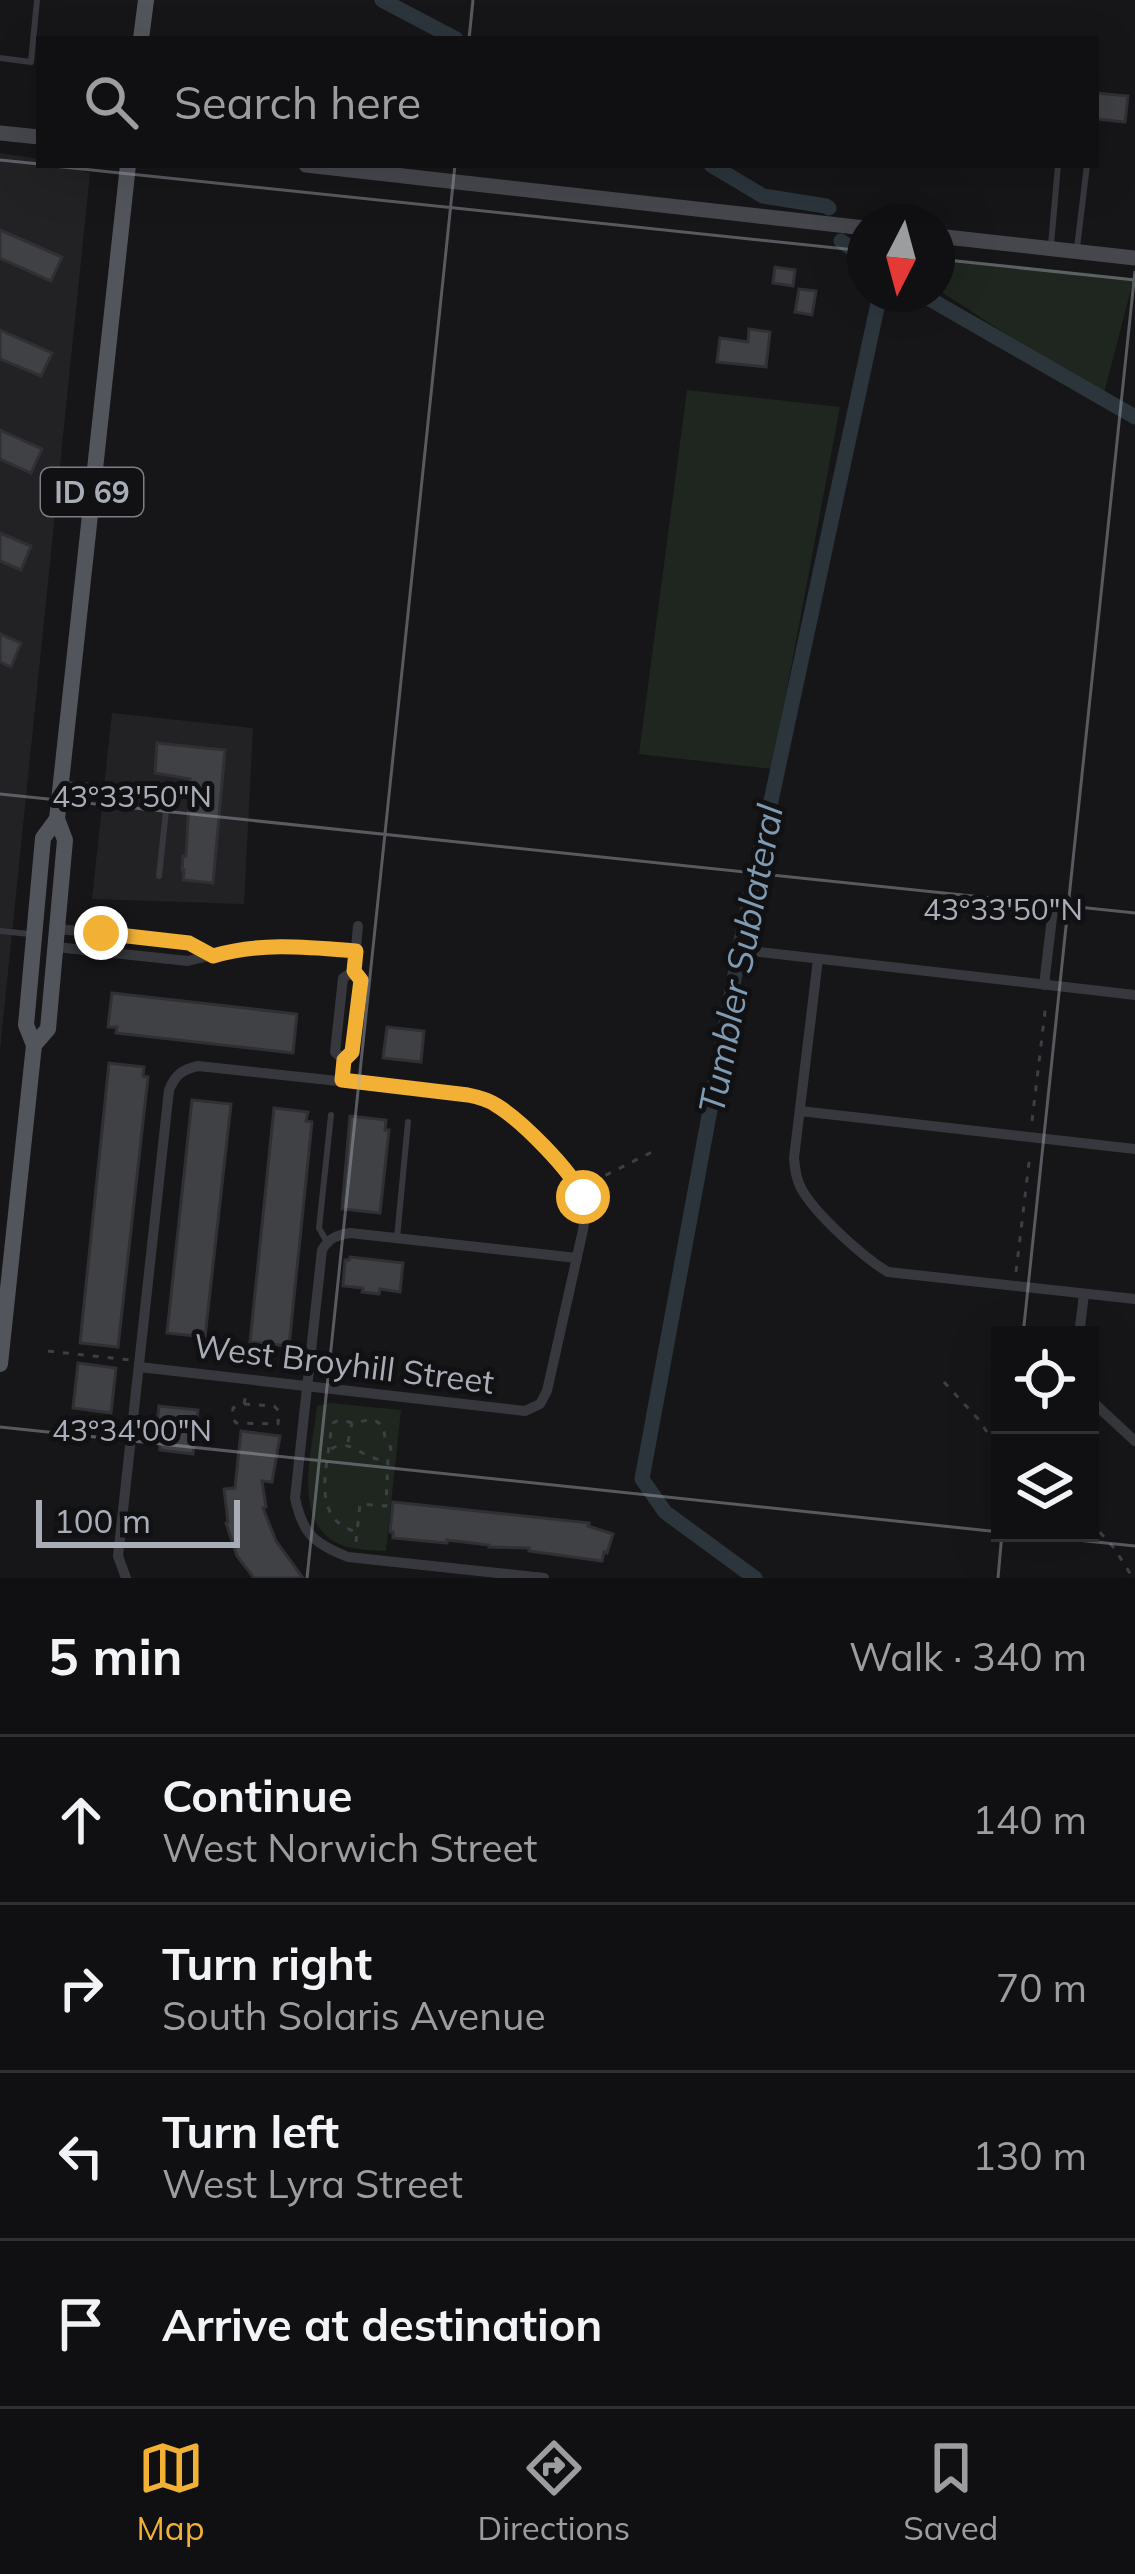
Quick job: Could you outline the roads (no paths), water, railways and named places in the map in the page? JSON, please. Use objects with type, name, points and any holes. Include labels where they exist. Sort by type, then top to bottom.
[{"type":"main road","points":[[141,36],[146,0]]},
{"type":"main road","points":[[0,133],[36,137]]},
{"type":"main road","name":"ID 69","points":[[36,1043],[26,1025],[43,838],[54,823],[61,784],[128,168]]},
{"type":"main road","points":[[333,168],[847,226]]},
{"type":"main road","points":[[955,238],[1135,258]]},
{"type":"main road","name":"ID 69","points":[[0,1364],[36,1043],[48,1029],[64,840],[54,823]]},
{"type":"street","points":[[1044,985],[1053,909]]},
{"type":"street","points":[[342,1080],[344,1060],[352,1052],[361,980],[354,971],[358,926]]},
{"type":"street","points":[[57,938],[189,943],[213,956]]},
{"type":"street","points":[[57,938],[188,961],[237,949],[291,946],[356,951]]},
{"type":"street","points":[[743,950],[1135,995]]},
{"type":"street","points":[[818,959],[794,1158],[801,1190],[811,1202],[870,1262],[888,1272],[1135,1300]]},
{"type":"street","points":[[126,1578],[118,1556],[169,1090],[184,1069],[198,1066],[487,1100],[584,1183],[577,1258],[350,1233],[327,1242],[322,1250],[295,1498],[307,1534],[348,1557],[544,1578]]},
{"type":"street","points":[[800,1111],[1135,1149]]},
{"type":"street","name":"West Broyhill Street","points":[[137,1364],[525,1411],[540,1404],[547,1391],[577,1258]]},
{"type":"street","points":[[1080,1326],[1084,1294]]},
{"type":"street","points":[[1099,1408],[1135,1442]]},
{"type":"lane","points":[[0,58],[31,62],[38,0]]},
{"type":"lane","points":[[1051,249],[1058,168]]},
{"type":"lane","points":[[1077,252],[1087,168]]},
{"type":"lane","points":[[61,784],[158,790],[166,802],[159,876]]},
{"type":"lane","points":[[0,931],[34,934]]},
{"type":"lane","points":[[327,1242],[319,1228],[331,1115]]},
{"type":"lane","points":[[397,1238],[408,1122]]},
{"type":"waterway","points":[[382,0],[450,36]]},
{"type":"waterway","points":[[716,168],[763,196],[829,208]]},
{"type":"waterway","points":[[841,241],[847,245]]},
{"type":"waterway","name":"Tumbler Sublateral","points":[[755,1578],[665,1512],[642,1479],[743,931],[876,312]]},
{"type":"waterway","points":[[952,312],[1135,417]]}]
